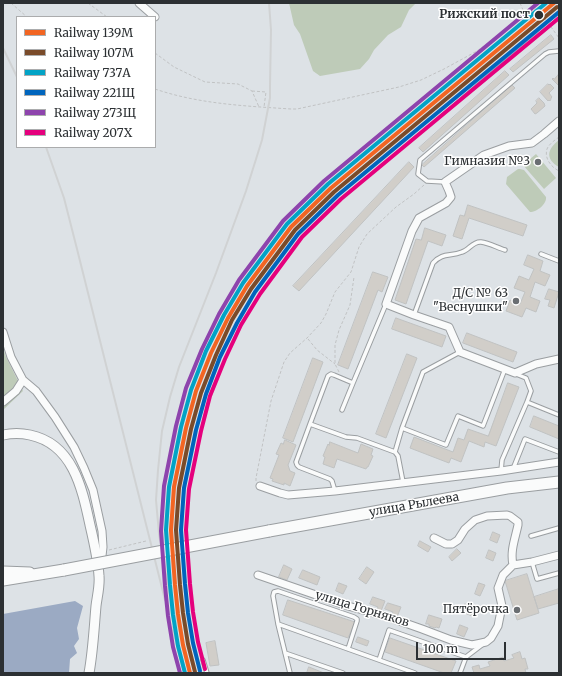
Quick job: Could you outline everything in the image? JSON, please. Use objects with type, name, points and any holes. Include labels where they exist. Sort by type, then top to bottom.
[{"type":"main road","name":"улица Рылеева","points":[[3,580],[50,573],[507,488],[559,482]]},
{"type":"street","points":[[139,3],[154,16]]},
{"type":"street","points":[[156,18],[161,22]]},
{"type":"street","points":[[559,121],[532,143],[509,146],[484,155],[445,182],[451,197],[446,203],[419,218],[412,231],[386,304],[449,327],[460,352],[515,373],[536,364],[559,359]]},
{"type":"street","points":[[3,332],[10,357],[23,380],[36,391],[55,417],[74,447],[93,490],[102,531],[103,547],[89,673]]},
{"type":"street","points":[[3,402],[16,391],[23,380]]},
{"type":"street","points":[[3,435],[9,433],[22,434],[45,440],[61,451],[66,458],[77,478],[83,494],[95,547],[99,577]]},
{"type":"street","points":[[260,486],[284,494],[335,491],[501,471],[559,462]]},
{"type":"street","points":[[434,538],[446,544],[452,544],[458,540],[465,529],[475,520],[487,516],[510,516],[518,522],[513,548],[513,565]]},
{"type":"street","points":[[486,642],[491,638],[498,626],[502,606],[498,588],[503,575],[513,565],[559,556]]},
{"type":"street","points":[[3,571],[50,573]]},
{"type":"street","name":"улица Горняков","points":[[258,575],[348,606],[422,628],[451,640],[472,645],[486,642]]},
{"type":"street","points":[[3,584],[18,578]]},
{"type":"lane","points":[[445,182],[427,182],[418,174],[420,160],[545,54],[559,51]]},
{"type":"lane","points":[[414,315],[433,263],[438,258],[444,255],[454,255],[463,252],[477,242],[482,242],[505,250]]},
{"type":"lane","points":[[541,254],[559,261]]},
{"type":"lane","points":[[342,410],[386,304]]},
{"type":"lane","points":[[395,452],[402,428],[423,372],[460,352]]},
{"type":"lane","points":[[402,428],[446,445],[458,416],[483,426],[505,369]]},
{"type":"lane","points":[[501,471],[502,460],[531,391],[526,378],[515,373]]},
{"type":"lane","points":[[335,491],[330,479],[299,467],[296,462],[328,376],[331,374],[353,383]]},
{"type":"lane","points":[[527,402],[559,415]]},
{"type":"lane","points":[[310,424],[346,437],[357,438],[395,452],[398,456],[403,482]]},
{"type":"lane","points":[[513,469],[525,439],[559,452]]},
{"type":"lane","points":[[531,536],[559,528]]},
{"type":"lane","points":[[529,562],[537,579],[559,573]]},
{"type":"lane","points":[[290,673],[278,624],[273,596],[274,592],[278,591],[357,619],[348,649]]},
{"type":"lane","points":[[278,624],[415,673]]},
{"type":"lane","points":[[379,660],[389,630],[466,657]]},
{"type":"lane","points":[[460,673],[466,657],[486,642]]},
{"type":"lane","points":[[285,653],[343,673]]},
{"type":"lane","points":[[203,660],[207,673]]},
{"type":"path","points":[[11,3],[26,16]]},
{"type":"path","points":[[88,3],[106,16]]},
{"type":"path","points":[[520,3],[524,12],[527,14]]},
{"type":"path","points":[[156,89],[216,104],[291,110],[399,87],[421,80],[477,51],[535,9],[559,38]]},
{"type":"path","points":[[156,54],[174,67],[205,82],[238,84],[252,91],[266,92],[264,107]]},
{"type":"path","points":[[252,91],[260,107]]},
{"type":"path","points":[[559,137],[547,148],[546,156],[551,166],[559,171]]},
{"type":"path","points":[[260,486],[256,482],[256,478],[271,401],[284,362],[290,353],[321,323],[335,292],[351,272],[359,247],[367,234],[396,207],[427,182]]},
{"type":"path","points":[[335,364],[335,345],[339,330],[350,305],[354,277]]},
{"type":"path","points":[[307,338],[317,350],[335,364],[343,379]]},
{"type":"path","points":[[102,552],[146,541]]},
{"type":"green space","points":[[289,3],[416,3],[409,10],[401,27],[388,35],[374,50],[369,59],[360,69],[320,76],[313,71],[300,34],[294,25]]},
{"type":"green space","points":[[559,140],[559,167],[551,161],[549,154],[552,147]]},
{"type":"green space","points":[[536,154],[556,178],[544,189],[523,165]]},
{"type":"green space","points":[[518,169],[524,170],[546,197],[543,205],[536,211],[530,212],[506,184],[507,177]]},
{"type":"green space","points":[[3,348],[23,391],[3,410]]},
{"type":"water","points":[[75,601],[83,606],[77,628],[79,639],[74,646],[77,653],[70,659],[69,673],[3,673],[3,614]]},
{"type":"building","points":[[551,35],[554,39],[513,72],[510,69]]},
{"type":"building","points":[[505,71],[509,75],[423,152],[419,148]]},
{"type":"building","points":[[559,74],[559,83],[558,85],[552,79]]},
{"type":"building","points":[[548,84],[554,88],[549,93],[552,97],[550,101],[548,101],[540,92]]},
{"type":"building","points":[[512,85],[515,88],[424,167],[422,165]]},
{"type":"building","points":[[539,98],[545,106],[535,114],[531,109],[537,103],[536,101]]},
{"type":"building","points":[[409,162],[414,167],[299,291],[293,286]]},
{"type":"building","points":[[468,205],[527,225],[523,236],[469,218],[462,239],[453,236],[460,215],[464,216]]},
{"type":"building","points":[[425,228],[446,235],[442,246],[428,241],[406,304],[395,300],[416,239],[421,240]]},
{"type":"building","points":[[528,255],[543,261],[540,271],[550,275],[545,286],[535,282],[530,297],[540,301],[536,312],[526,308],[522,317],[506,311],[510,300],[520,304],[525,292],[514,288],[519,276],[529,280],[534,269],[524,265]]},
{"type":"building","points":[[373,272],[388,277],[382,292],[378,290],[348,369],[338,365]]},
{"type":"building","points":[[549,289],[559,292],[554,308],[548,306],[550,300],[545,299]]},
{"type":"building","points":[[443,301],[447,303],[444,310],[439,308]]},
{"type":"building","points":[[396,318],[446,336],[442,347],[392,329]]},
{"type":"building","points":[[467,333],[517,352],[513,362],[463,343]]},
{"type":"building","points":[[407,354],[417,358],[386,438],[376,434]]},
{"type":"building","points":[[313,358],[323,362],[293,442],[283,438]]},
{"type":"building","points":[[508,383],[519,387],[496,446],[485,442],[484,447],[469,441],[461,462],[451,458],[449,463],[410,448],[414,437],[453,452],[458,438],[464,440],[468,429],[488,436]]},
{"type":"building","points":[[534,416],[559,426],[559,439],[530,427]]},
{"type":"building","points":[[285,440],[296,445],[288,465],[290,471],[295,473],[290,486],[284,483],[284,485],[272,481],[273,479],[270,478],[279,455],[276,454],[281,443],[283,444]]},
{"type":"building","points":[[330,442],[358,453],[361,444],[373,449],[371,455],[373,456],[368,467],[366,469],[337,459],[334,468],[323,464],[325,457],[323,456]]},
{"type":"building","points":[[493,532],[500,535],[497,543],[490,540]]},
{"type":"building","points":[[420,541],[431,547],[428,552],[418,546]]},
{"type":"building","points":[[457,549],[461,553],[452,561],[449,557]]},
{"type":"building","points":[[489,550],[496,553],[493,561],[486,558]]},
{"type":"building","points":[[284,565],[292,569],[287,580],[279,577]]},
{"type":"building","points":[[367,567],[374,572],[366,584],[359,579]]},
{"type":"building","points":[[303,570],[320,577],[317,585],[299,578]]},
{"type":"building","points":[[527,574],[539,613],[517,620],[505,581]]},
{"type":"building","points":[[339,583],[347,586],[343,594],[336,591]]},
{"type":"building","points":[[479,583],[485,585],[480,596],[475,594]]},
{"type":"building","points":[[559,589],[559,603],[538,609],[534,597]]},
{"type":"building","points":[[373,597],[385,601],[381,611],[377,609],[378,607],[370,604]]},
{"type":"building","points":[[288,600],[355,622],[348,638],[283,615]]},
{"type":"building","points":[[388,603],[401,607],[397,617],[392,614],[393,612],[385,609]]},
{"type":"building","points":[[465,604],[475,608],[472,616],[462,612]]},
{"type":"building","points":[[429,615],[442,619],[439,628],[426,624]]},
{"type":"building","points":[[460,625],[468,628],[464,637],[457,634]]},
{"type":"building","points":[[358,637],[369,641],[367,646],[356,642]]},
{"type":"building","points":[[390,638],[456,661],[451,673],[444,673],[385,652]]},
{"type":"building","points":[[215,641],[219,665],[210,666],[206,643]]},
{"type":"building","points":[[520,652],[522,659],[525,658],[528,669],[525,669],[526,673],[474,673],[472,667],[479,665],[480,669],[490,666],[488,662],[503,657],[504,661],[514,658],[512,655]]},
{"type":"building","points":[[309,667],[324,673],[307,673]]},
{"type":"waterway","points":[[418,135],[558,14],[559,11]]},
{"type":"railway","points":[[183,645],[169,592],[159,534],[156,500],[162,431],[179,367],[246,191],[262,140],[270,98],[271,30],[269,3]]},
{"type":"railway","points":[[3,48],[16,75]]},
{"type":"railway","points":[[46,148],[64,198],[165,600]]},
{"type":"railway","points":[[172,627],[184,673]]},
{"type":"rail line","name":"273Щ","points":[[180,673],[173,647],[165,586],[161,531],[164,486],[176,426],[186,388],[202,349],[219,314],[239,280],[283,221],[324,181],[538,3]]},
{"type":"rail line","name":"737А","points":[[185,673],[178,646],[170,585],[166,530],[169,487],[181,427],[191,390],[206,351],[224,315],[243,283],[287,224],[328,184],[546,3]]},
{"type":"rail line","name":"139М","points":[[190,673],[183,645],[175,585],[171,530],[174,487],[186,428],[196,391],[211,353],[228,318],[247,286],[291,227],[331,188],[554,3]]},
{"type":"rail line","name":"107М","points":[[195,672],[188,644],[180,585],[176,530],[179,488],[191,429],[201,393],[232,320],[251,289],[295,230],[334,192],[557,7]]},
{"type":"rail line","name":"221Щ","points":[[200,671],[193,643],[185,584],[181,530],[184,488],[196,430],[206,394],[220,357],[237,323],[255,292],[298,234],[338,195],[559,12]]},
{"type":"rail line","name":"207Х","points":[[205,669],[198,642],[190,584],[186,530],[189,489],[210,396],[241,325],[260,294],[302,237],[341,199],[559,18]]},
{"type":"place","name":"Рижский пост","points":[[539,15]]},
{"type":"place","name":"Гимназия №3","points":[[538,162]]},
{"type":"place","name":"Д/С № 63 \"Веснушки\"","points":[[516,301]]},
{"type":"place","name":"Пятёрочка","points":[[517,610]]}]
